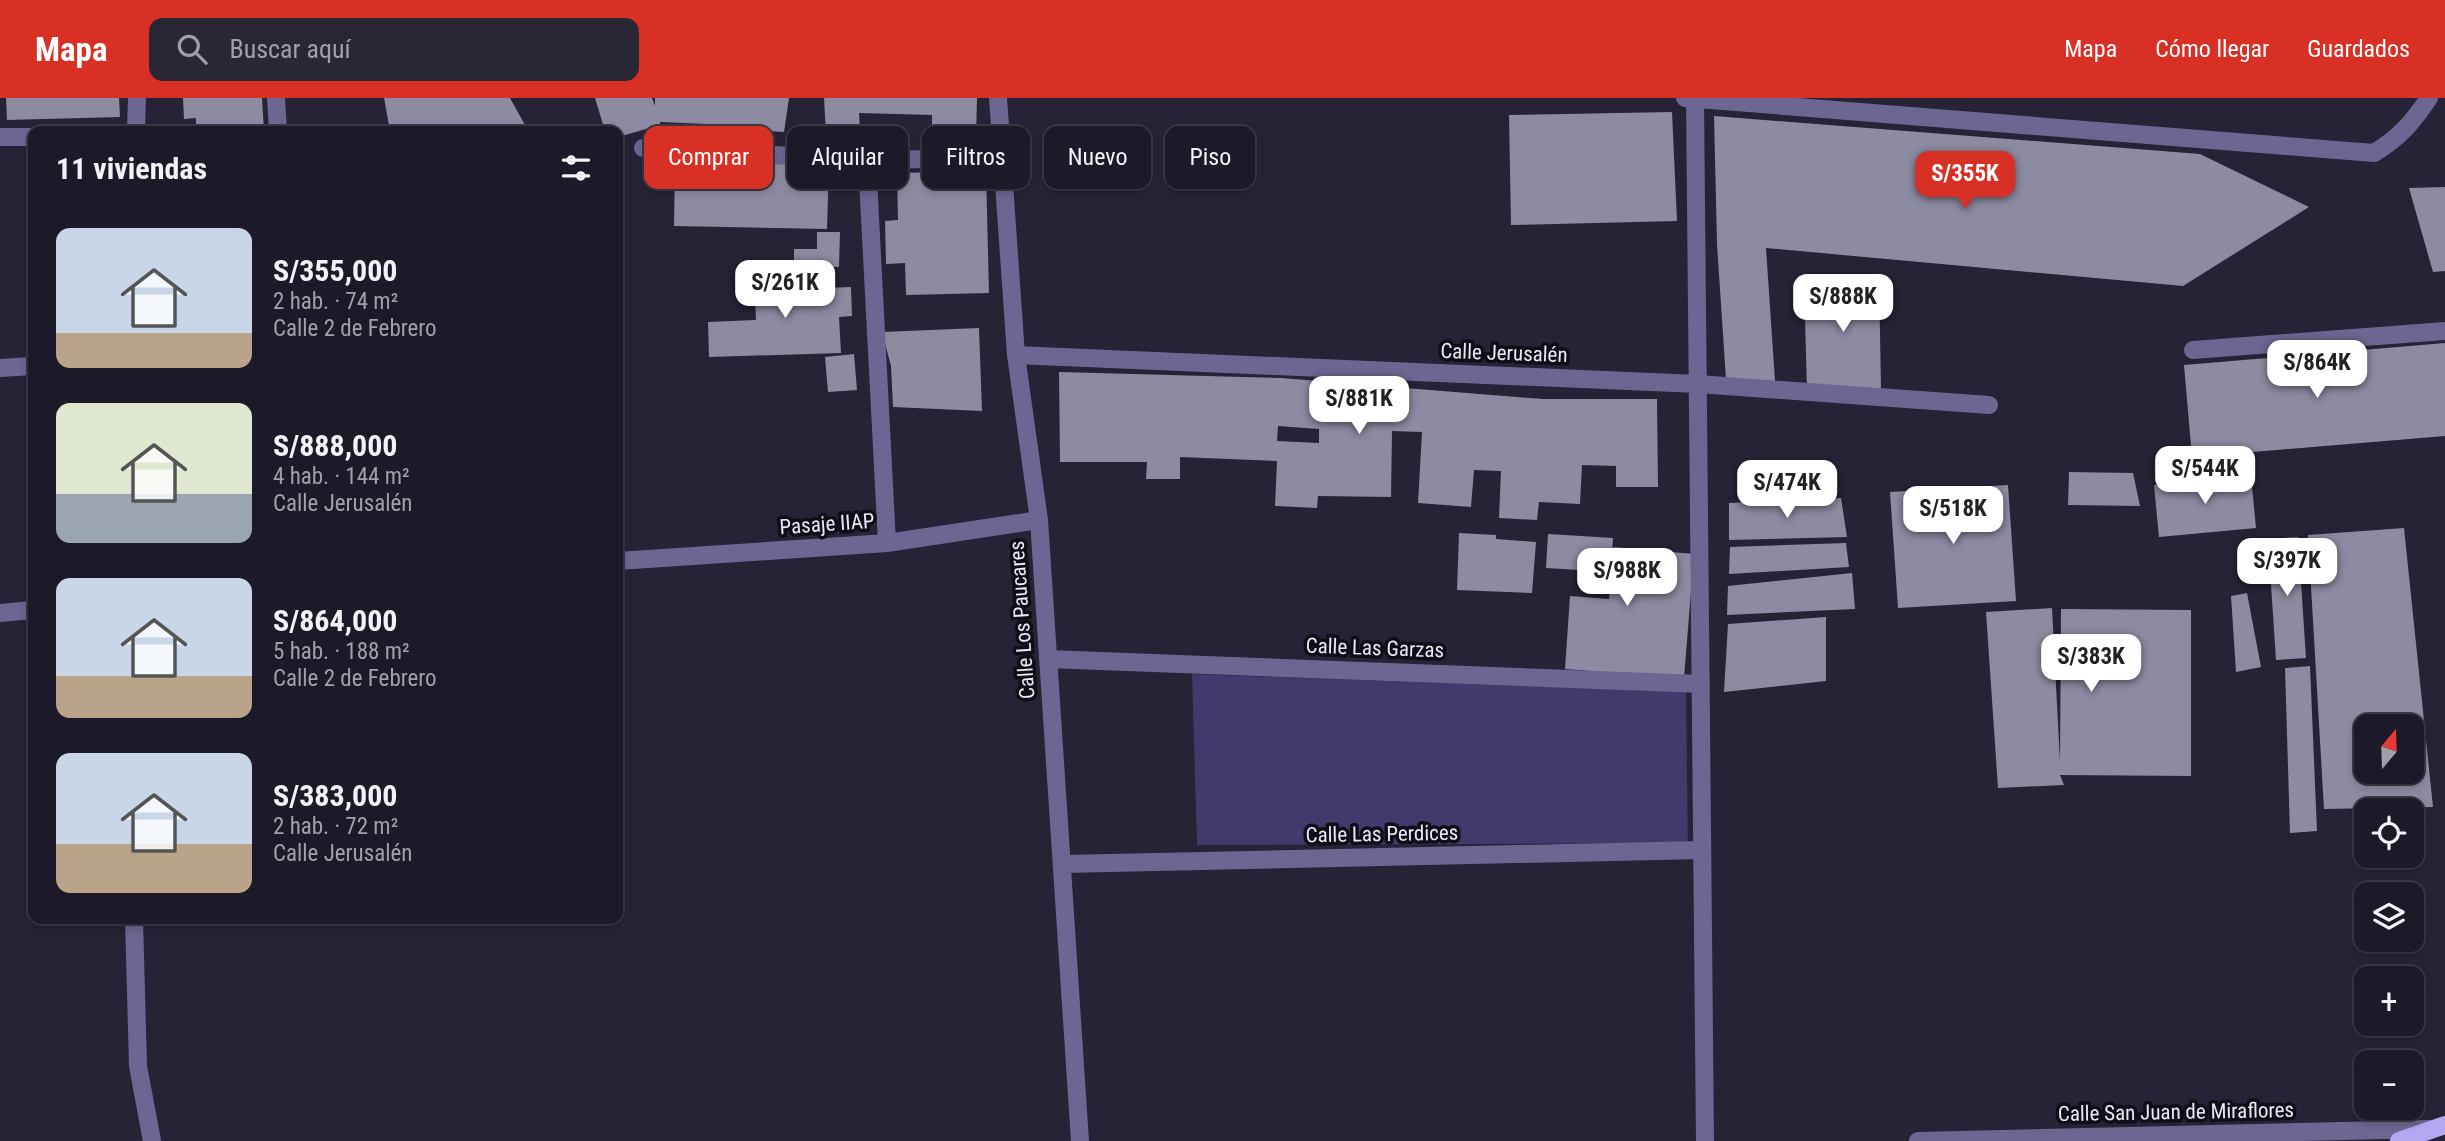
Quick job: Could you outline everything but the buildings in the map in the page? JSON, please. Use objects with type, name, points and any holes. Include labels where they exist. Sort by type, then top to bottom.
[{"type":"main road","points":[[2399,1141],[2440,1127]]},
{"type":"street","points":[[136,126],[137,98]]},
{"type":"street","points":[[275,98],[278,126]]},
{"type":"street","name":"Calle Los Paucares","points":[[998,98],[999,126]]},
{"type":"street","points":[[1685,98],[2374,153],[2395,140],[2411,125],[2429,98]]},
{"type":"street","points":[[1695,99],[1705,1141]]},
{"type":"street","points":[[0,137],[28,136]]},
{"type":"street","points":[[643,148],[787,156]]},
{"type":"street","points":[[869,189],[887,543]]},
{"type":"street","name":"Calle Los Paucares","points":[[1003,189],[1016,355],[1039,520],[1080,1141]]},
{"type":"street","points":[[2193,350],[2445,331]]},
{"type":"street","name":"Calle Jerusalén","points":[[1016,355],[1698,384],[1989,405]]},
{"type":"street","points":[[0,368],[28,366]]},
{"type":"street","name":"Pasaje IIAP","points":[[623,561],[887,543],[1039,520]]},
{"type":"street","points":[[0,613],[28,610]]},
{"type":"street","name":"Calle Las Garzas","points":[[1048,659],[1701,684]]},
{"type":"street","name":"Calle Las Perdices","points":[[1062,864],[1703,850]]},
{"type":"street","points":[[134,924],[138,1066],[152,1141]]},
{"type":"street","name":"Calle San Juan de Miraflores","points":[[1918,1141],[2440,1127]]},
{"type":"shaded area","points":[[1192,674],[1686,692],[1688,843],[1197,845]]}]
